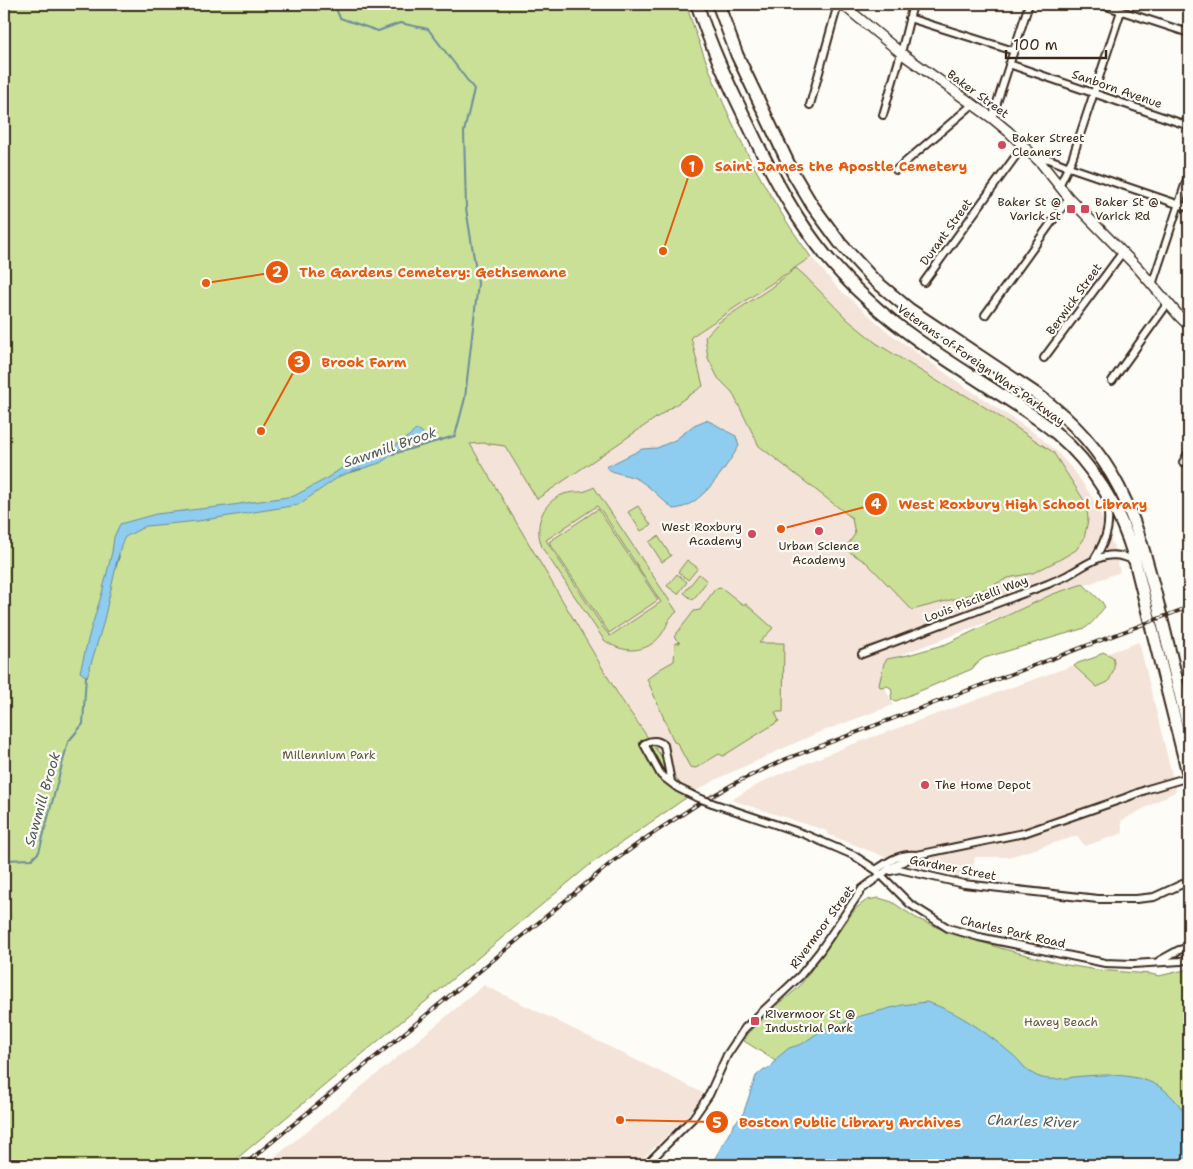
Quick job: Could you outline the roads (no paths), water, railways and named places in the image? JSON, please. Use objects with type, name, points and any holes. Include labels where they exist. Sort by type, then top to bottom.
[{"type":"highway","name":"Veterans of Foreign Wars Parkway","points":[[697,4],[712,47],[729,86],[773,178],[804,228],[826,258],[859,292],[895,324],[1053,431],[1078,456],[1104,490],[1122,524],[1135,562],[1189,777]]},
{"type":"highway","name":"Veterans of Foreign Wars Parkway","points":[[718,4],[735,50],[793,173],[819,214],[848,252],[881,286],[918,316],[1029,388],[1058,410],[1091,444],[1115,479],[1140,536],[1189,730]]},
{"type":"highway","points":[[945,358],[956,342]]},
{"type":"street","points":[[810,105],[838,4]]},
{"type":"street","name":"Baker Street","points":[[842,4],[901,53],[992,118],[1023,146],[1069,198],[1138,268],[1189,326]]},
{"type":"street","points":[[883,114],[913,4]]},
{"type":"street","points":[[992,118],[1029,4]]},
{"type":"street","points":[[1100,4],[1189,33]]},
{"type":"street","points":[[1059,186],[1068,167],[1121,11]]},
{"type":"street","points":[[909,18],[1014,51]]},
{"type":"street","name":"Sanborn Avenue","points":[[1009,64],[1189,126]]},
{"type":"street","points":[[896,170],[972,105]]},
{"type":"street","name":"Durant Street","points":[[924,282],[1023,146]]},
{"type":"street","points":[[1034,157],[1049,159],[1189,208]]},
{"type":"street","points":[[1152,285],[1189,173]]},
{"type":"street","points":[[985,315],[1069,198]]},
{"type":"street","name":"Berwick Street","points":[[1044,358],[1122,253]]},
{"type":"street","points":[[1112,381],[1168,303]]},
{"type":"street","points":[[1182,462],[1189,452]]},
{"type":"street","points":[[1095,558],[1108,529],[1109,516],[1104,490]]},
{"type":"street","name":"Louis Piscitelli Way","points":[[862,654],[1048,584],[1095,558],[1117,555],[1126,556],[1135,562]]},
{"type":"street","points":[[671,782],[664,746],[660,742],[654,741],[644,744],[661,775],[678,788],[712,803],[804,834],[853,855],[876,870],[881,876]]},
{"type":"street","name":"Rivermoor Street","points":[[646,1165],[693,1118],[708,1094],[727,1055],[745,1028],[800,976],[820,951],[862,889],[890,868],[917,855],[1024,833],[1125,798],[1148,788],[1189,777]]},
{"type":"street","name":"Rivermoor Street","points":[[876,870],[891,859],[909,854],[917,855]]},
{"type":"street","name":"Gardner Street","points":[[881,876],[899,869],[964,884],[1098,899],[1136,899],[1154,896],[1189,881]]},
{"type":"street","name":"Charles Park Road","points":[[881,876],[895,891],[918,909],[948,928],[978,938],[1106,962],[1133,964],[1189,959]]},
{"type":"street","name":"Charles Park Road","points":[[1158,961],[1178,950],[1189,947]]},
{"type":"water","points":[[706,420],[736,436],[739,446],[720,475],[702,495],[683,507],[673,509],[639,480],[613,472],[606,467],[642,449],[657,448],[675,440],[694,425]]},
{"type":"water","points":[[416,430],[423,433],[425,441],[402,448],[380,463],[340,476],[298,505],[198,521],[146,526],[125,537],[121,545],[103,624],[87,677],[80,672],[102,593],[114,537],[120,524],[156,514],[294,496],[342,468],[378,457]]},
{"type":"water","name":"Charles River","points":[[926,1002],[973,1024],[1038,1077],[1053,1079],[1096,1075],[1132,1077],[1153,1083],[1163,1089],[1189,1117],[1189,1165],[711,1165],[735,1123],[743,1114],[756,1076],[764,1069],[772,1066],[777,1058],[789,1048],[802,1044],[819,1032],[857,1017],[902,1005]]},
{"type":"waterway","name":"Sawmill Brook","points":[[334,4],[340,18],[378,31],[400,23],[428,29],[474,89],[464,132],[466,208],[478,283],[465,398],[455,436],[393,454]]},
{"type":"waterway","name":"Sawmill Brook","points":[[351,472],[361,469]]},
{"type":"waterway","name":"Sawmill Brook","points":[[116,566],[119,556]]},
{"type":"waterway","name":"Sawmill Brook","points":[[4,860],[32,859],[39,852],[68,742],[83,724],[86,676]]},
{"type":"railway","points":[[244,1165],[611,863],[695,806],[737,782],[786,759],[1189,607]]},
{"type":"place","name":"Baker Street Cleaners","points":[[1002,145]]},
{"type":"place","name":"Baker St @ Varick St","points":[[1071,209]]},
{"type":"place","name":"Baker St @ Varick Rd","points":[[1085,209]]},
{"type":"place","name":"Saint James the Apostle Cemetery","points":[[663,251]]},
{"type":"place","name":"The Gardens Cemetery: Gethsemane","points":[[206,283]]},
{"type":"place","name":"Brook Farm","points":[[261,431]]},
{"type":"place","name":"West Roxbury High School Library","points":[[781,529]]},
{"type":"place","name":"Urban Science Academy","points":[[819,531]]},
{"type":"place","name":"West Roxbury Academy","points":[[752,534]]},
{"type":"place","name":"The Home Depot","points":[[925,785]]},
{"type":"place","name":"Rivermoor St @ Industrial Park","points":[[755,1021]]},
{"type":"place","name":"Boston Public Library Archives","points":[[620,1120]]},
{"type":"park label","name":"Millennium Park","points":[[329,755]]},
{"type":"park label","name":"Havey Beach","points":[[1061,1022]]}]
